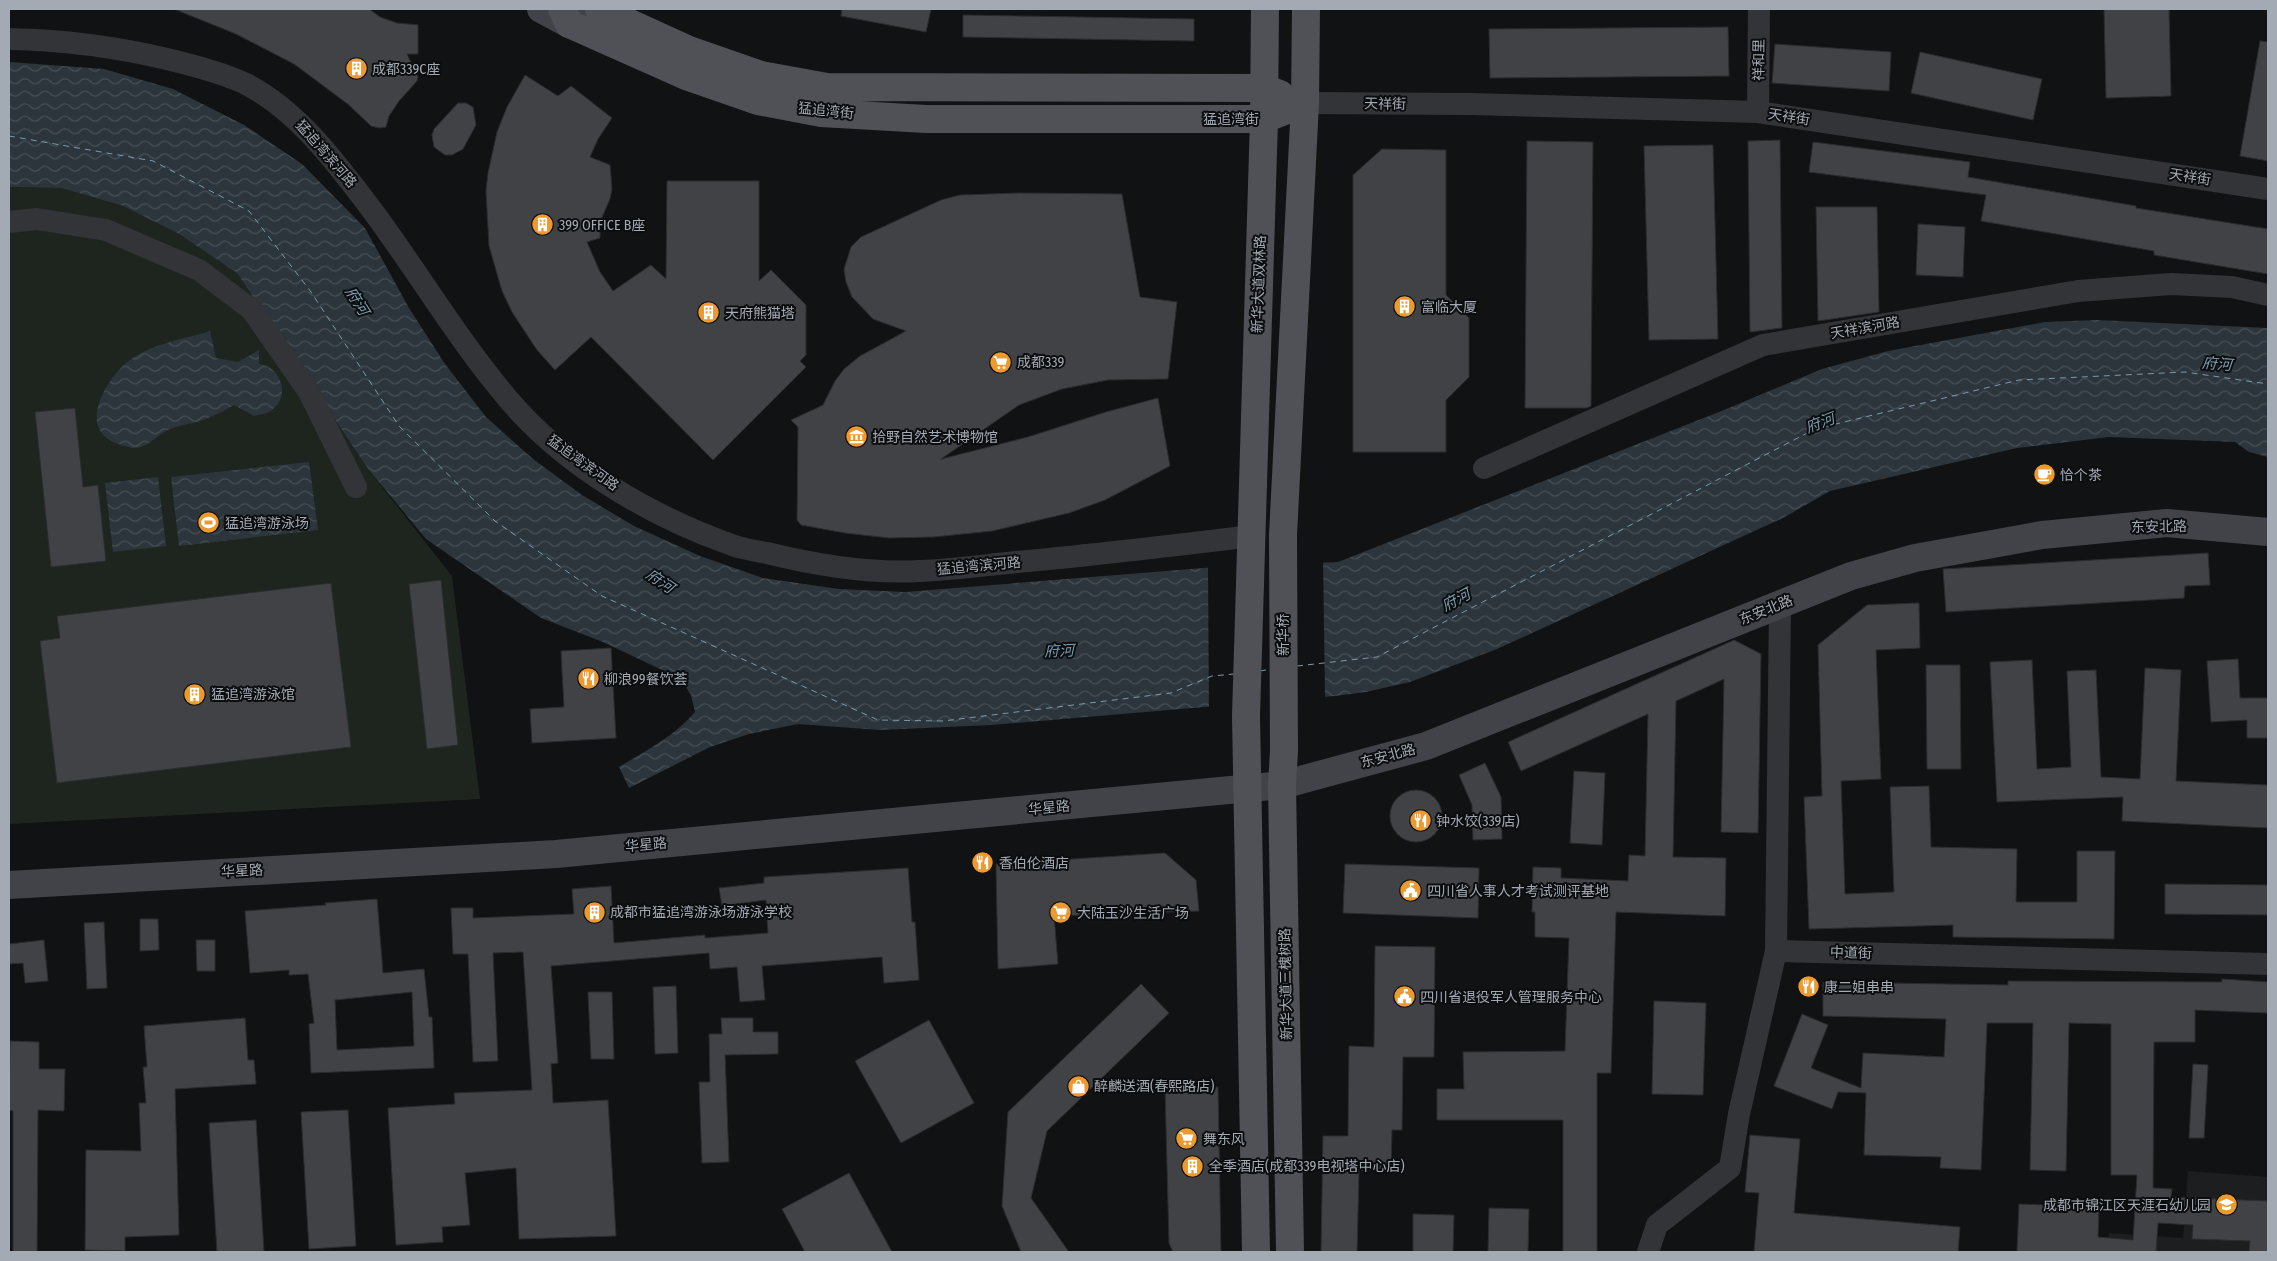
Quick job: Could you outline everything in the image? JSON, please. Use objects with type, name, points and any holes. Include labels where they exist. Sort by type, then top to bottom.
[{"type":"main road","name":"猛追湾街","points":[[599,9],[689,50],[761,74],[826,87],[1264,88],[1305,103]]},
{"type":"main road","name":"新华大道双林路","points":[[1251,548],[1264,119],[1265,9]]},
{"type":"main road","points":[[1305,103],[1306,9]]},
{"type":"main road","name":"猛追湾街","points":[[569,14],[695,79],[758,101],[821,113],[926,119],[1264,119],[1305,103]]},
{"type":"main road","name":"新华桥","points":[[1282,715],[1283,535],[1305,103]]},
{"type":"main road","points":[[1251,548],[1246,716],[1246,789],[1256,1252]]},
{"type":"main road","name":"新华大道三槐树路","points":[[1282,715],[1290,1252]]},
{"type":"street","name":"猛追湾街","points":[[541,9],[569,14]]},
{"type":"street","name":"祥和里","points":[[1758,112],[1759,9]]},
{"type":"street","name":"猛追湾滨河路","points":[[9,39],[62,40],[125,50],[192,65],[244,83],[292,116],[343,172],[389,234],[476,359],[511,402],[555,446],[601,478],[651,509],[734,546],[791,559],[859,569],[917,572],[1093,555],[1251,548]]},
{"type":"street","name":"天祥街","points":[[1305,103],[1470,104],[1758,112],[2268,189]]},
{"type":"street","points":[[9,222],[37,219],[106,230],[199,270],[252,310],[309,392],[356,487]]},
{"type":"street","name":"天祥滨河路","points":[[1484,468],[1763,345],[2078,291],[2172,284],[2232,287],[2268,295]]},
{"type":"street","name":"东安北路","points":[[1282,786],[1426,746],[1851,576],[1915,558],[2042,535],[2167,523],[2268,532]]},
{"type":"street","points":[[1648,1252],[1657,1225],[1730,1168],[1739,1114],[1776,951],[1780,604]]},
{"type":"street","name":"华星路","points":[[9,885],[556,854],[1282,786]]},
{"type":"street","name":"中道街","points":[[1776,951],[2268,964]]},
{"type":"shaded area","name":"猛追湾游泳场","points":[[9,187],[61,188],[123,206],[179,234],[237,273],[368,469],[452,576],[480,799],[9,824]]},
{"type":"shaded area","name":"成都市锦江区天涯石幼儿园","points":[[2188,1171],[2268,1177],[2268,1252],[2108,1252],[2109,1233],[2183,1238]]},
{"type":"water","name":"府河","points":[[9,62],[104,69],[173,89],[244,125],[302,164],[365,228],[409,308],[445,364],[486,417],[533,459],[582,495],[634,526],[700,556],[763,578],[839,589],[905,592],[1204,568],[1338,562],[1724,410],[1822,369],[1888,351],[2045,322],[2097,320],[2268,328],[2268,457],[2249,452],[2235,442],[2109,437],[2017,448],[1830,491],[1783,518],[1497,649],[1410,682],[1366,692],[1335,696],[991,725],[880,730],[798,724],[749,734],[710,747],[629,788],[619,767],[669,736],[695,712],[691,695],[681,679],[603,642],[541,618],[426,539],[368,469],[237,273],[179,234],[123,206],[61,188],[9,187]]},
{"type":"water","points":[[210,331],[216,358],[238,362],[259,350],[259,364],[273,370],[281,382],[281,396],[273,409],[267,413],[254,416],[234,405],[206,419],[171,429],[148,444],[138,448],[118,444],[106,437],[99,428],[97,418],[98,406],[109,383],[117,372],[134,357],[154,347]]},
{"type":"water","points":[[309,462],[318,530],[179,546],[171,477]]},
{"type":"water","points":[[158,477],[166,546],[113,552],[105,483]]},
{"type":"pier","points":[[1323,560],[1325,699],[1209,708],[1208,566]]},
{"type":"building","name":"成都339C座","points":[[174,9],[369,9],[380,17],[397,23],[418,25],[418,54],[407,54],[418,77],[417,81],[399,101],[389,116],[386,127],[371,126],[349,105],[294,64],[236,34]]},
{"type":"building","points":[[842,9],[931,9],[926,32],[841,16]]},
{"type":"building","points":[[2104,9],[2169,9],[2171,96],[2106,98]]},
{"type":"building","points":[[963,15],[1194,19],[1194,41],[963,37]]},
{"type":"building","points":[[1728,27],[1729,76],[1490,78],[1489,29]]},
{"type":"building","points":[[2260,41],[2268,42],[2268,161],[2240,156]]},
{"type":"building","points":[[1775,44],[1891,52],[1889,91],[1772,83]]},
{"type":"building","points":[[1920,52],[2042,79],[2033,120],[1911,93]]},
{"type":"building","points":[[525,75],[558,96],[571,86],[612,118],[598,139],[590,157],[610,165],[612,189],[610,199],[600,222],[600,238],[587,242],[600,272],[613,291],[651,265],[666,279],[667,181],[759,181],[759,281],[771,270],[806,305],[806,355],[800,361],[806,367],[713,460],[591,337],[555,370],[537,350],[512,312],[502,291],[489,246],[486,191],[497,132],[507,107]]},
{"type":"building","points":[[458,103],[466,103],[473,107],[476,125],[463,149],[452,155],[445,155],[434,147],[432,135],[434,129]]},
{"type":"building","points":[[1780,140],[1782,328],[1750,332],[1748,141]]},
{"type":"building","points":[[1527,141],[1593,142],[1591,406],[1586,408],[1525,408]]},
{"type":"building","points":[[1813,142],[1970,162],[1968,177],[2136,206],[2136,208],[2268,229],[2268,274],[2154,255],[2154,251],[1981,221],[1986,195],[1809,172]]},
{"type":"building","points":[[1713,145],[1718,339],[1649,340],[1644,146]]},
{"type":"building","name":"富临大厦","points":[[1382,149],[1446,150],[1446,295],[1469,318],[1469,377],[1446,400],[1446,452],[1353,452],[1353,175]]},
{"type":"building","name":"成都339","points":[[1019,193],[1122,194],[1140,297],[1177,302],[1168,379],[1108,380],[1062,389],[1019,405],[941,459],[1028,437],[1106,412],[1158,398],[1170,466],[1105,500],[1069,513],[992,531],[933,537],[889,538],[801,525],[797,520],[798,427],[791,420],[823,405],[835,381],[844,369],[860,356],[906,331],[873,319],[852,297],[846,282],[844,269],[851,247],[861,237],[941,200],[960,195]]},
{"type":"building","points":[[1816,207],[1877,207],[1879,312],[1818,321]]},
{"type":"building","points":[[1918,224],[1965,227],[1963,277],[1916,275]]},
{"type":"building","points":[[75,408],[83,487],[98,485],[106,561],[51,567],[35,412]]},
{"type":"building","points":[[2208,553],[2210,585],[2185,586],[2184,598],[1946,612],[1943,569]]},
{"type":"building","points":[[441,580],[458,745],[427,749],[409,584]]},
{"type":"building","name":"猛追湾游泳馆","points":[[331,583],[351,747],[57,783],[40,641],[60,638],[57,616]]},
{"type":"building","points":[[1919,603],[1920,648],[1876,650],[1881,779],[1841,781],[1845,894],[1894,892],[1890,787],[1929,786],[1931,847],[2017,849],[2016,902],[2077,902],[2077,851],[2115,851],[2114,939],[1953,937],[1953,925],[1809,929],[1804,797],[1822,796],[1818,645],[1867,605]]},
{"type":"building","points":[[1734,640],[1761,654],[1758,833],[1721,832],[1724,679],[1676,701],[1673,857],[1726,858],[1725,916],[1616,912],[1611,1073],[1597,1073],[1597,1252],[1563,1252],[1563,1120],[1437,1120],[1437,1089],[1464,1089],[1463,1052],[1565,1051],[1569,938],[1535,937],[1535,912],[1532,912],[1533,867],[1561,868],[1561,878],[1628,881],[1629,855],[1645,856],[1648,714],[1521,771],[1508,742]]},
{"type":"building","name":"柳浪99餐饮荟","points":[[611,648],[616,738],[532,743],[530,709],[564,707],[561,651]]},
{"type":"building","points":[[2238,659],[2240,698],[2268,698],[2268,738],[2247,738],[2247,720],[2211,722],[2207,661]]},
{"type":"building","points":[[2032,660],[2037,769],[2071,767],[2067,671],[2096,670],[2101,777],[2140,779],[2145,668],[2181,670],[2176,781],[2268,785],[2268,828],[2122,821],[2123,797],[1997,802],[1990,662]]},
{"type":"building","points":[[1926,665],[1960,665],[1961,769],[1927,769]]},
{"type":"building","points":[[1485,763],[1501,797],[1502,839],[1473,840],[1472,805],[1459,775]]},
{"type":"building","points":[[1574,771],[1605,773],[1602,845],[1570,843]]},
{"type":"building","points":[[1416,790],[1426,792],[1434,798],[1440,806],[1442,816],[1440,826],[1434,834],[1426,840],[1416,842],[1406,840],[1398,834],[1392,826],[1390,816],[1392,806],[1398,798],[1406,792]]},
{"type":"building","name":"大陆玉沙生活广场","points":[[1165,853],[1196,880],[1199,911],[1054,916],[1058,964],[998,969],[996,864]]},
{"type":"building","name":"四川省人事人才考试测评基地","points":[[1345,864],[1479,868],[1478,918],[1343,913]]},
{"type":"building","points":[[908,868],[912,922],[915,922],[919,980],[884,983],[882,957],[762,966],[765,1000],[740,1002],[737,967],[710,969],[709,953],[551,966],[558,1063],[551,1064],[553,1103],[608,1100],[616,1236],[519,1239],[516,1168],[465,1173],[470,1225],[442,1227],[443,1242],[396,1245],[388,1108],[455,1104],[454,1093],[532,1090],[523,952],[493,953],[498,1061],[473,1062],[468,954],[453,954],[451,908],[473,908],[473,918],[574,914],[572,889],[611,886],[614,943],[705,935],[705,938],[768,933],[766,900],[722,906],[719,888],[764,883],[764,877]]},
{"type":"building","points":[[2165,884],[2268,885],[2268,915],[2165,914]]},
{"type":"building","points":[[377,899],[383,973],[424,969],[429,1017],[432,1017],[434,1068],[311,1073],[309,1024],[314,1023],[308,974],[289,975],[289,970],[250,973],[245,911],[326,905],[325,903]],"holes":[[[412,992],[414,1046],[337,1050],[335,1000]]]},
{"type":"building","points":[[140,919],[158,919],[159,950],[140,951]]},
{"type":"building","points":[[104,922],[107,988],[87,989],[84,923]]},
{"type":"building","points":[[44,940],[48,981],[25,983],[23,963],[9,964],[9,944]]},
{"type":"building","points":[[196,940],[215,940],[215,971],[197,971]]},
{"type":"building","name":"四川省退役军人管理服务中心","points":[[1375,946],[1435,947],[1434,1057],[1403,1057],[1402,1130],[1392,1130],[1391,1170],[1359,1170],[1357,1252],[1321,1252],[1323,1136],[1348,1136],[1349,1046],[1374,1047]]},
{"type":"building","points":[[2222,979],[2268,982],[2268,1013],[2195,1010],[2195,1042],[2154,1042],[2153,1188],[2172,1189],[2171,1197],[2268,1201],[2268,1252],[2249,1252],[2250,1241],[2192,1239],[2193,1225],[2158,1223],[2156,1252],[2017,1252],[2019,1204],[2099,1207],[2098,1237],[2133,1240],[2137,1175],[2111,1175],[2111,1024],[2069,1023],[2066,1171],[2030,1170],[2033,1023],[1987,1023],[1981,1170],[1940,1168],[1941,1157],[1864,1155],[1866,1093],[1838,1092],[1832,1109],[1774,1086],[1802,1014],[1828,1025],[1811,1068],[1861,1088],[1863,1053],[1944,1057],[1946,1019],[1823,1016],[1823,982],[2008,985],[2008,981],[2222,982]]},
{"type":"building","points":[[1141,984],[1169,1013],[1047,1131],[1031,1198],[1069,1252],[1021,1252],[1002,1206],[1008,1112]]},
{"type":"building","points":[[676,986],[678,1053],[655,1054],[653,987]]},
{"type":"building","points":[[588,992],[612,992],[614,1059],[591,1059]]},
{"type":"building","points":[[1654,1001],[1706,1003],[1703,1095],[1652,1094]]},
{"type":"building","points":[[245,1018],[248,1060],[254,1060],[256,1084],[175,1089],[179,1235],[125,1237],[125,1251],[85,1250],[86,1150],[141,1151],[139,1103],[146,1103],[143,1067],[147,1067],[144,1026]]},
{"type":"building","points":[[721,1018],[753,1018],[753,1032],[778,1032],[778,1054],[725,1055],[729,1162],[702,1163],[699,1082],[710,1082],[709,1034],[722,1034]]},
{"type":"building","points":[[929,1020],[974,1103],[901,1143],[855,1061]]},
{"type":"building","points":[[10,1041],[39,1042],[39,1069],[65,1069],[64,1111],[38,1110],[37,1252],[13,1252],[13,1111],[9,1110]]},
{"type":"building","points":[[2193,1064],[2208,1065],[2204,1138],[2189,1138]]},
{"type":"building","name":"全季酒店(成都339电视塔中心店)","points":[[1218,1087],[1221,1252],[1173,1252],[1169,1243],[1165,1088]]},
{"type":"building","points":[[348,1110],[356,1246],[309,1249],[301,1112]]},
{"type":"building","points":[[256,1120],[264,1252],[217,1252],[209,1123]]},
{"type":"building","points":[[1750,1135],[1800,1139],[1794,1213],[1960,1227],[1958,1252],[1754,1252],[1759,1193],[1745,1192]]},
{"type":"building","points":[[849,1173],[892,1252],[805,1252],[782,1209]]},
{"type":"building","points":[[1489,1208],[1529,1209],[1528,1252],[1488,1252]]},
{"type":"building","points":[[1413,1214],[1454,1215],[1453,1252],[1413,1252]]},
{"type":"ferry route","points":[[9,136],[153,161],[249,211],[311,292],[399,426],[495,521],[602,596],[878,720],[943,721],[1171,693],[1212,676],[1234,674]]},
{"type":"ferry route","points":[[1297,666],[1377,657],[1815,429],[2019,380],[2185,372],[2268,384]]},
{"type":"ferry route","points":[[1260,671],[1271,669]]},
{"type":"place","name":"成都339C座","points":[[356,69]]},
{"type":"place","name":"399 OFFICE B座","points":[[543,225]]},
{"type":"place","name":"富临大厦","points":[[1405,307]]},
{"type":"place","name":"天府熊猫塔","points":[[709,313]]},
{"type":"place","name":"成都339","points":[[1001,362]]},
{"type":"place","name":"拾野自然艺术博物馆","points":[[856,437]]},
{"type":"place","name":"恰个茶","points":[[2044,475]]},
{"type":"place","name":"猛追湾游泳场","points":[[209,523]]},
{"type":"place","name":"柳浪99餐饮荟","points":[[588,679]]},
{"type":"place","name":"猛追湾游泳馆","points":[[195,694]]},
{"type":"place","name":"钟水饺(339店)","points":[[1420,821]]},
{"type":"place","name":"香伯伦酒店","points":[[983,863]]},
{"type":"place","name":"四川省人事人才考试测评基地","points":[[1411,891]]},
{"type":"place","name":"成都市猛追湾游泳场游泳学校","points":[[594,912]]},
{"type":"place","name":"大陆玉沙生活广场","points":[[1061,913]]},
{"type":"place","name":"康二姐串串","points":[[1808,987]]},
{"type":"place","name":"四川省退役军人管理服务中心","points":[[1404,997]]},
{"type":"place","name":"醉麟送酒(春熙路店)","points":[[1078,1086]]},
{"type":"place","name":"舞东风","points":[[1187,1139]]},
{"type":"place","name":"全季酒店(成都339电视塔中心店)","points":[[1193,1166]]},
{"type":"place","name":"成都市锦江区天涯石幼儿园","points":[[2227,1205]]}]
